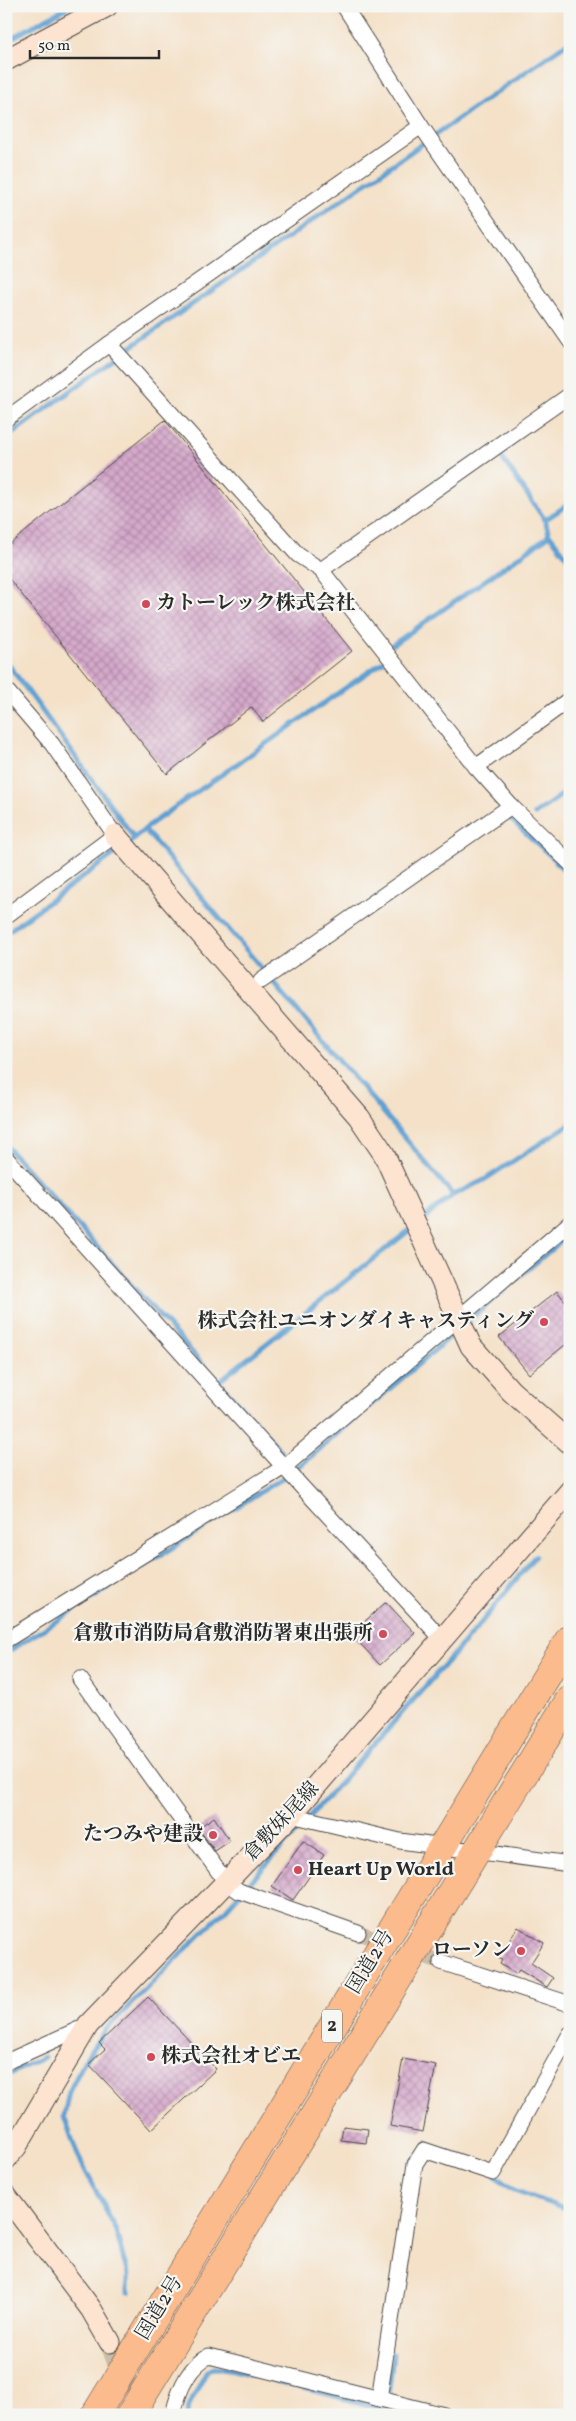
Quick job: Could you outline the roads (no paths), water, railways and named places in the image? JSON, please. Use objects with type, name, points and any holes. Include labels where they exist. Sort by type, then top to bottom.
[{"type":"highway","name":"国道2号","points":[[95,2415],[570,1638]]},
{"type":"highway","name":"国道2号","points":[[130,2415],[570,1699]]},
{"type":"main road","points":[[6,60],[107,6]]},
{"type":"main road","points":[[116,834],[360,1117],[384,1154],[471,1346],[500,1378],[570,1443]]},
{"type":"main road","name":"倉敷妹尾線","points":[[6,2159],[88,2025],[238,1889],[294,1816],[570,1491]]},
{"type":"main road","points":[[6,2196],[91,2309],[110,2342]]},
{"type":"street","points":[[344,6],[427,134],[570,342]]},
{"type":"street","points":[[6,419],[111,346],[427,134]]},
{"type":"street","points":[[111,346],[298,555],[320,570],[476,767],[505,811],[570,863]]},
{"type":"street","points":[[320,570],[570,395]]},
{"type":"street","points":[[6,690],[52,744],[116,834],[6,916]]},
{"type":"street","points":[[476,767],[570,699]]},
{"type":"street","points":[[265,978],[505,811]]},
{"type":"street","points":[[6,1158],[443,1640]]},
{"type":"street","points":[[6,1640],[288,1471],[570,1223]]},
{"type":"street","points":[[80,1679],[238,1889],[358,1933]]},
{"type":"street","points":[[294,1816],[314,1819],[400,1841],[570,1864]]},
{"type":"street","points":[[440,1962],[570,2004]]},
{"type":"street","points":[[6,2062],[88,2025]]},
{"type":"street","points":[[379,2399],[415,2164],[424,2150],[493,2173],[570,2034]]},
{"type":"street","points":[[173,2415],[178,2394],[197,2362],[209,2356],[444,2415]]},
{"type":"waterway","points":[[6,41],[70,6]]},
{"type":"waterway","points":[[6,438],[131,347],[570,41]]},
{"type":"waterway","points":[[502,458],[545,520]]},
{"type":"waterway","points":[[392,645],[546,538],[549,534],[545,520],[570,503]]},
{"type":"waterway","points":[[549,534],[570,561]]},
{"type":"waterway","points":[[6,661],[135,839]]},
{"type":"waterway","points":[[128,844],[151,824],[384,661]]},
{"type":"waterway","points":[[535,814],[570,789]]},
{"type":"waterway","points":[[504,813],[554,859],[570,877]]},
{"type":"waterway","points":[[145,830],[453,1195]]},
{"type":"waterway","points":[[6,933],[121,849]]},
{"type":"waterway","points":[[420,1222],[453,1195],[484,1180],[570,1124]]},
{"type":"waterway","points":[[6,1146],[281,1451]]},
{"type":"waterway","points":[[218,1382],[411,1229]]},
{"type":"waterway","points":[[466,1323],[570,1233]]},
{"type":"waterway","points":[[6,1653],[295,1470],[458,1330]]},
{"type":"waterway","points":[[128,2293],[128,2275],[115,2228],[78,2156],[64,2116],[69,2092],[85,2060],[105,2030],[226,1909],[316,1810],[476,1629],[535,1556]]},
{"type":"waterway","points":[[6,2076],[44,2057]]},
{"type":"waterway","points":[[496,2177],[514,2190],[570,2211]]},
{"type":"waterway","points":[[388,2396],[393,2354]]},
{"type":"waterway","points":[[188,2415],[189,2405],[207,2371],[213,2368],[229,2369],[409,2415]]},
{"type":"tunnel","points":[[358,1933],[441,1962]]},
{"type":"tunnel","points":[[110,2342],[137,2415]]},
{"type":"place","name":"カトーレック株式会社","points":[[146,604]]},
{"type":"place","name":"株式会社ユニオンダイキャスティング","points":[[544,1322]]},
{"type":"place","name":"倉敷市消防局倉敷消防署東出張所","points":[[383,1634]]},
{"type":"place","name":"たつみや建設","points":[[213,1835]]},
{"type":"place","name":"Heart Up World","points":[[298,1870]]},
{"type":"place","name":"ローソン","points":[[521,1951]]},
{"type":"place","name":"株式会社オビエ","points":[[151,2057]]}]
